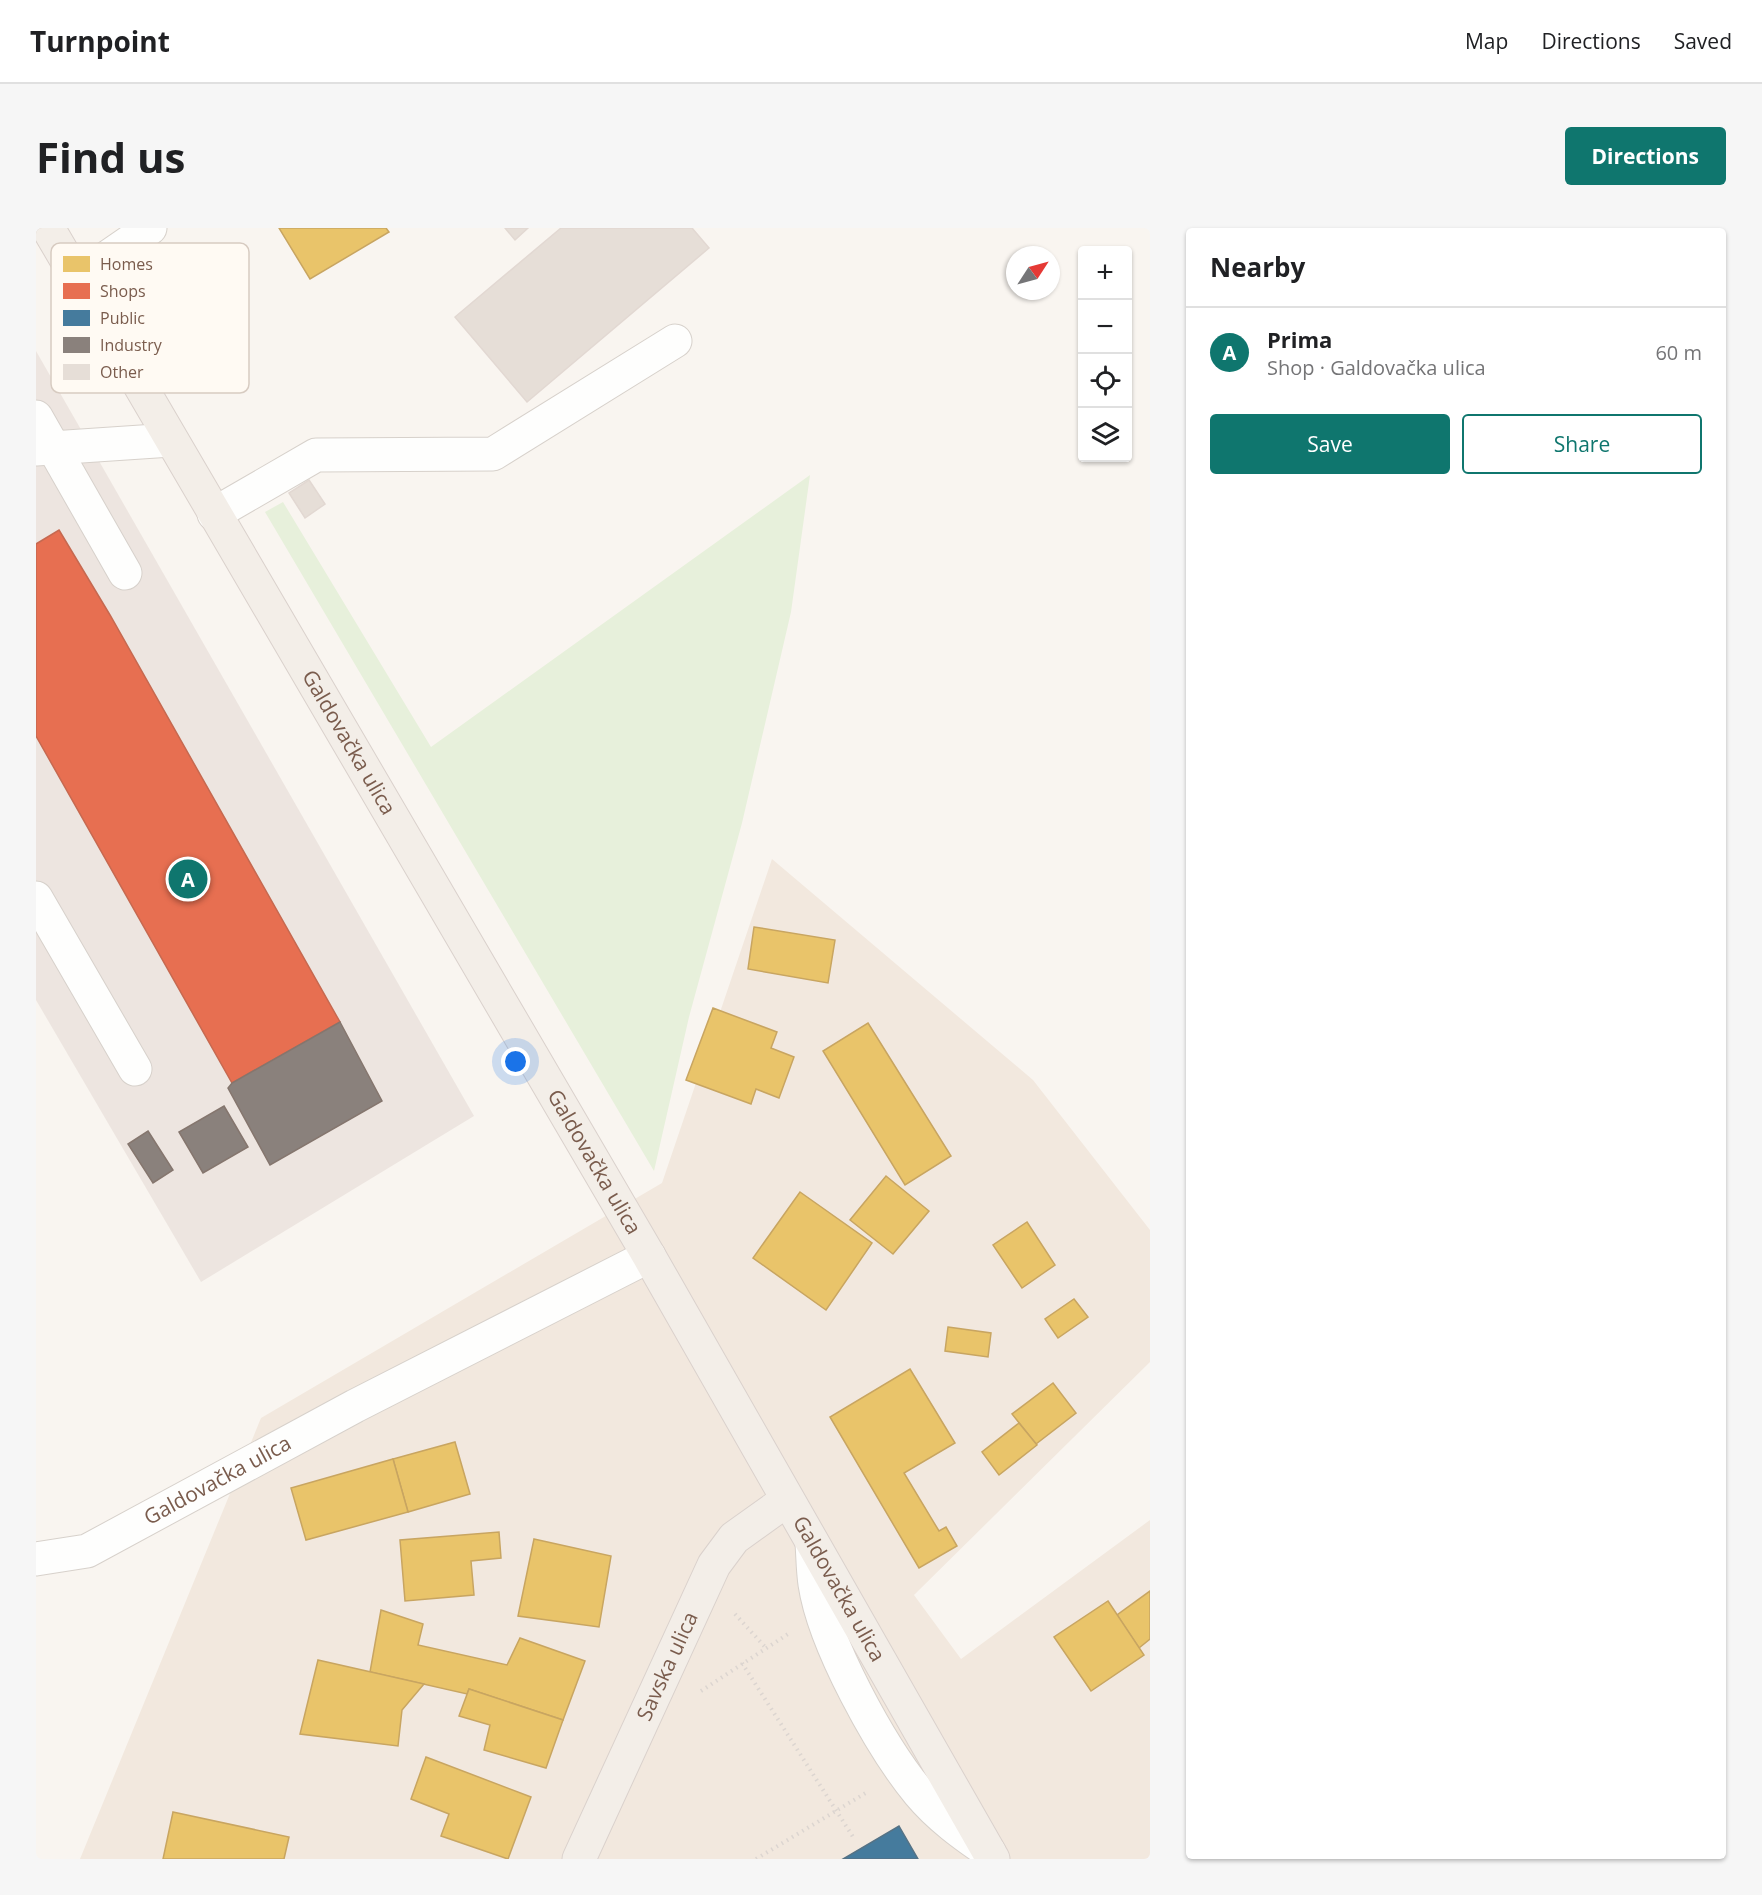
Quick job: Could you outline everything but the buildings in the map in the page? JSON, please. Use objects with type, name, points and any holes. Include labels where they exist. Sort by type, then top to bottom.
[{"type":"main road","name":"Galdovačka ulica","points":[[48,228],[56,243]]},
{"type":"main road","name":"Galdovačka ulica","points":[[143,393],[649,1256],[991,1856]]},
{"type":"main road","name":"Savska ulica","points":[[579,1859],[714,1565],[734,1538],[787,1500]]},
{"type":"lane","points":[[128,243],[150,228]]},
{"type":"lane","points":[[214,514],[316,455],[493,454],[675,341]]},
{"type":"lane","points":[[36,417],[45,448],[125,573]]},
{"type":"lane","points":[[45,448],[171,440]]},
{"type":"lane","points":[[36,898],[135,1069]]},
{"type":"lane","name":"Galdovačka ulica","points":[[36,1558],[87,1551],[355,1406],[649,1256]]},
{"type":"path","points":[[696,1695],[792,1631]]},
{"type":"path","points":[[742,1663],[838,1810],[855,1840]]},
{"type":"path","points":[[756,1859],[873,1789]]},
{"type":"shaded area","points":[[36,351],[51,377],[51,393],[60,393],[474,1116],[201,1282],[36,1000]]},
{"type":"shaded area","points":[[772,859],[1033,1080],[1150,1230],[1150,1362],[914,1595],[961,1659],[1150,1520],[1150,1859],[80,1859],[261,1418],[662,1183]]},
{"type":"green space","points":[[810,475],[791,612],[742,823],[689,1017],[654,1171],[265,512],[283,502],[431,747]]},
{"type":"place","name":"Prima","points":[[188,879]]}]
